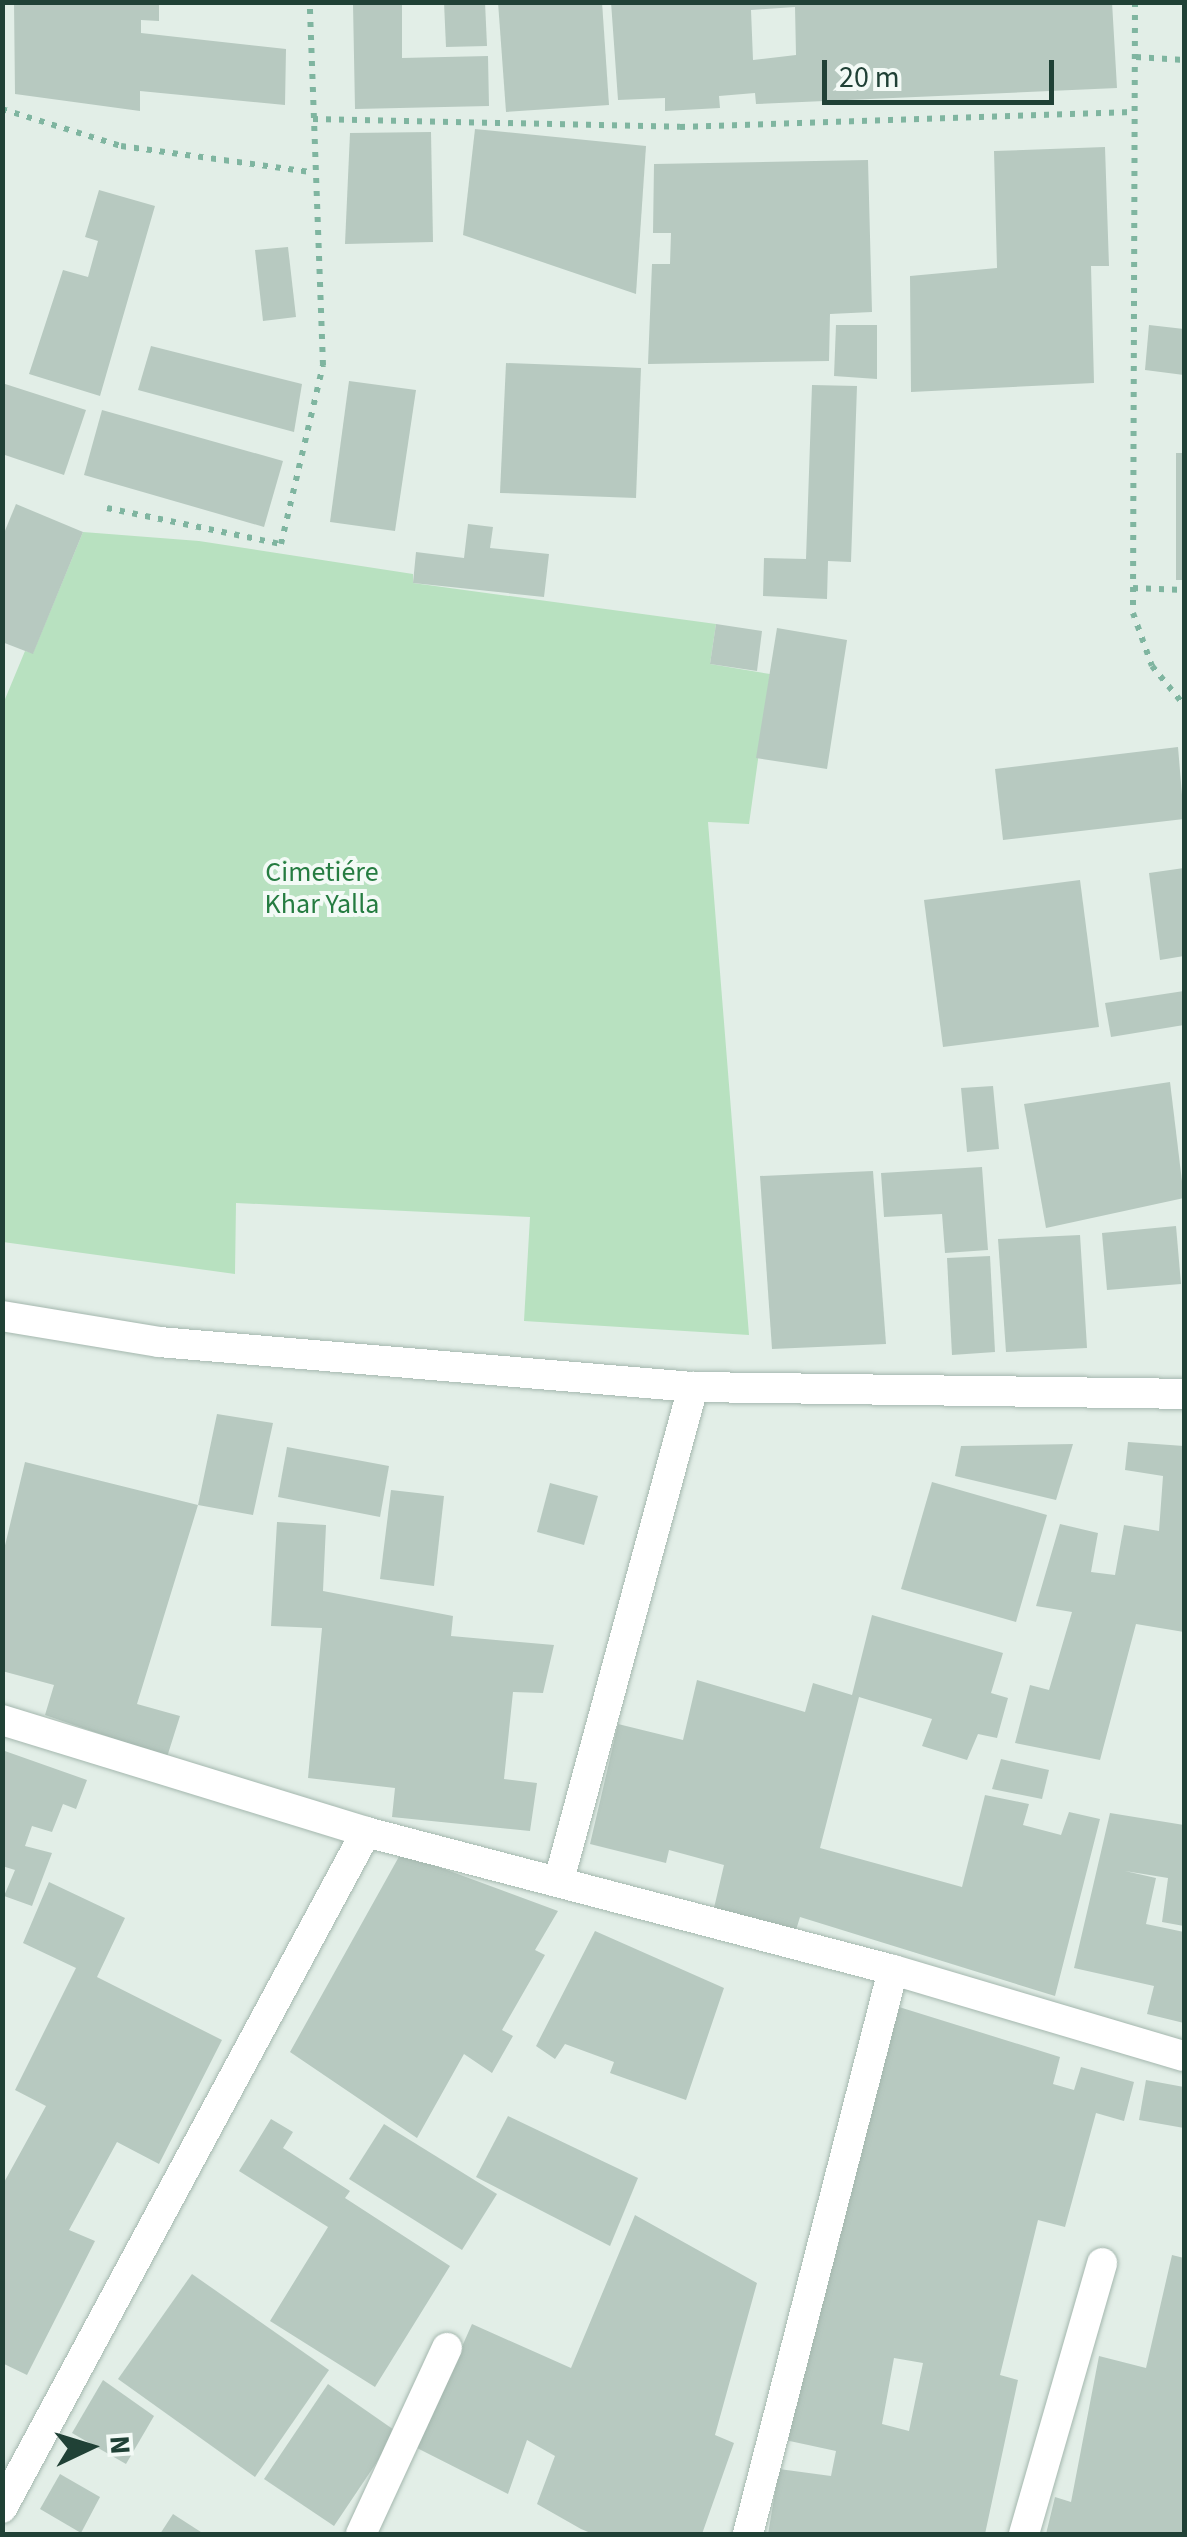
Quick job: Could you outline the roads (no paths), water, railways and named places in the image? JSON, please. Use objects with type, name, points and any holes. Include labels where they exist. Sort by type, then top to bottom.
[{"type":"street","points":[[2,1316],[158,1342],[693,1386],[1184,1394]]},
{"type":"street","points":[[559,1880],[693,1386]]},
{"type":"street","points":[[2,1720],[366,1832],[893,1970],[1184,2056]]},
{"type":"street","points":[[2,2508],[366,1832]]},
{"type":"street","points":[[748,2534],[893,1970]]},
{"type":"street","points":[[1024,2534],[1102,2263]]},
{"type":"street","points":[[361,2534],[447,2348]]},
{"type":"park label","name":"Cimetiére Khar Yalla","points":[[322,888]]}]
